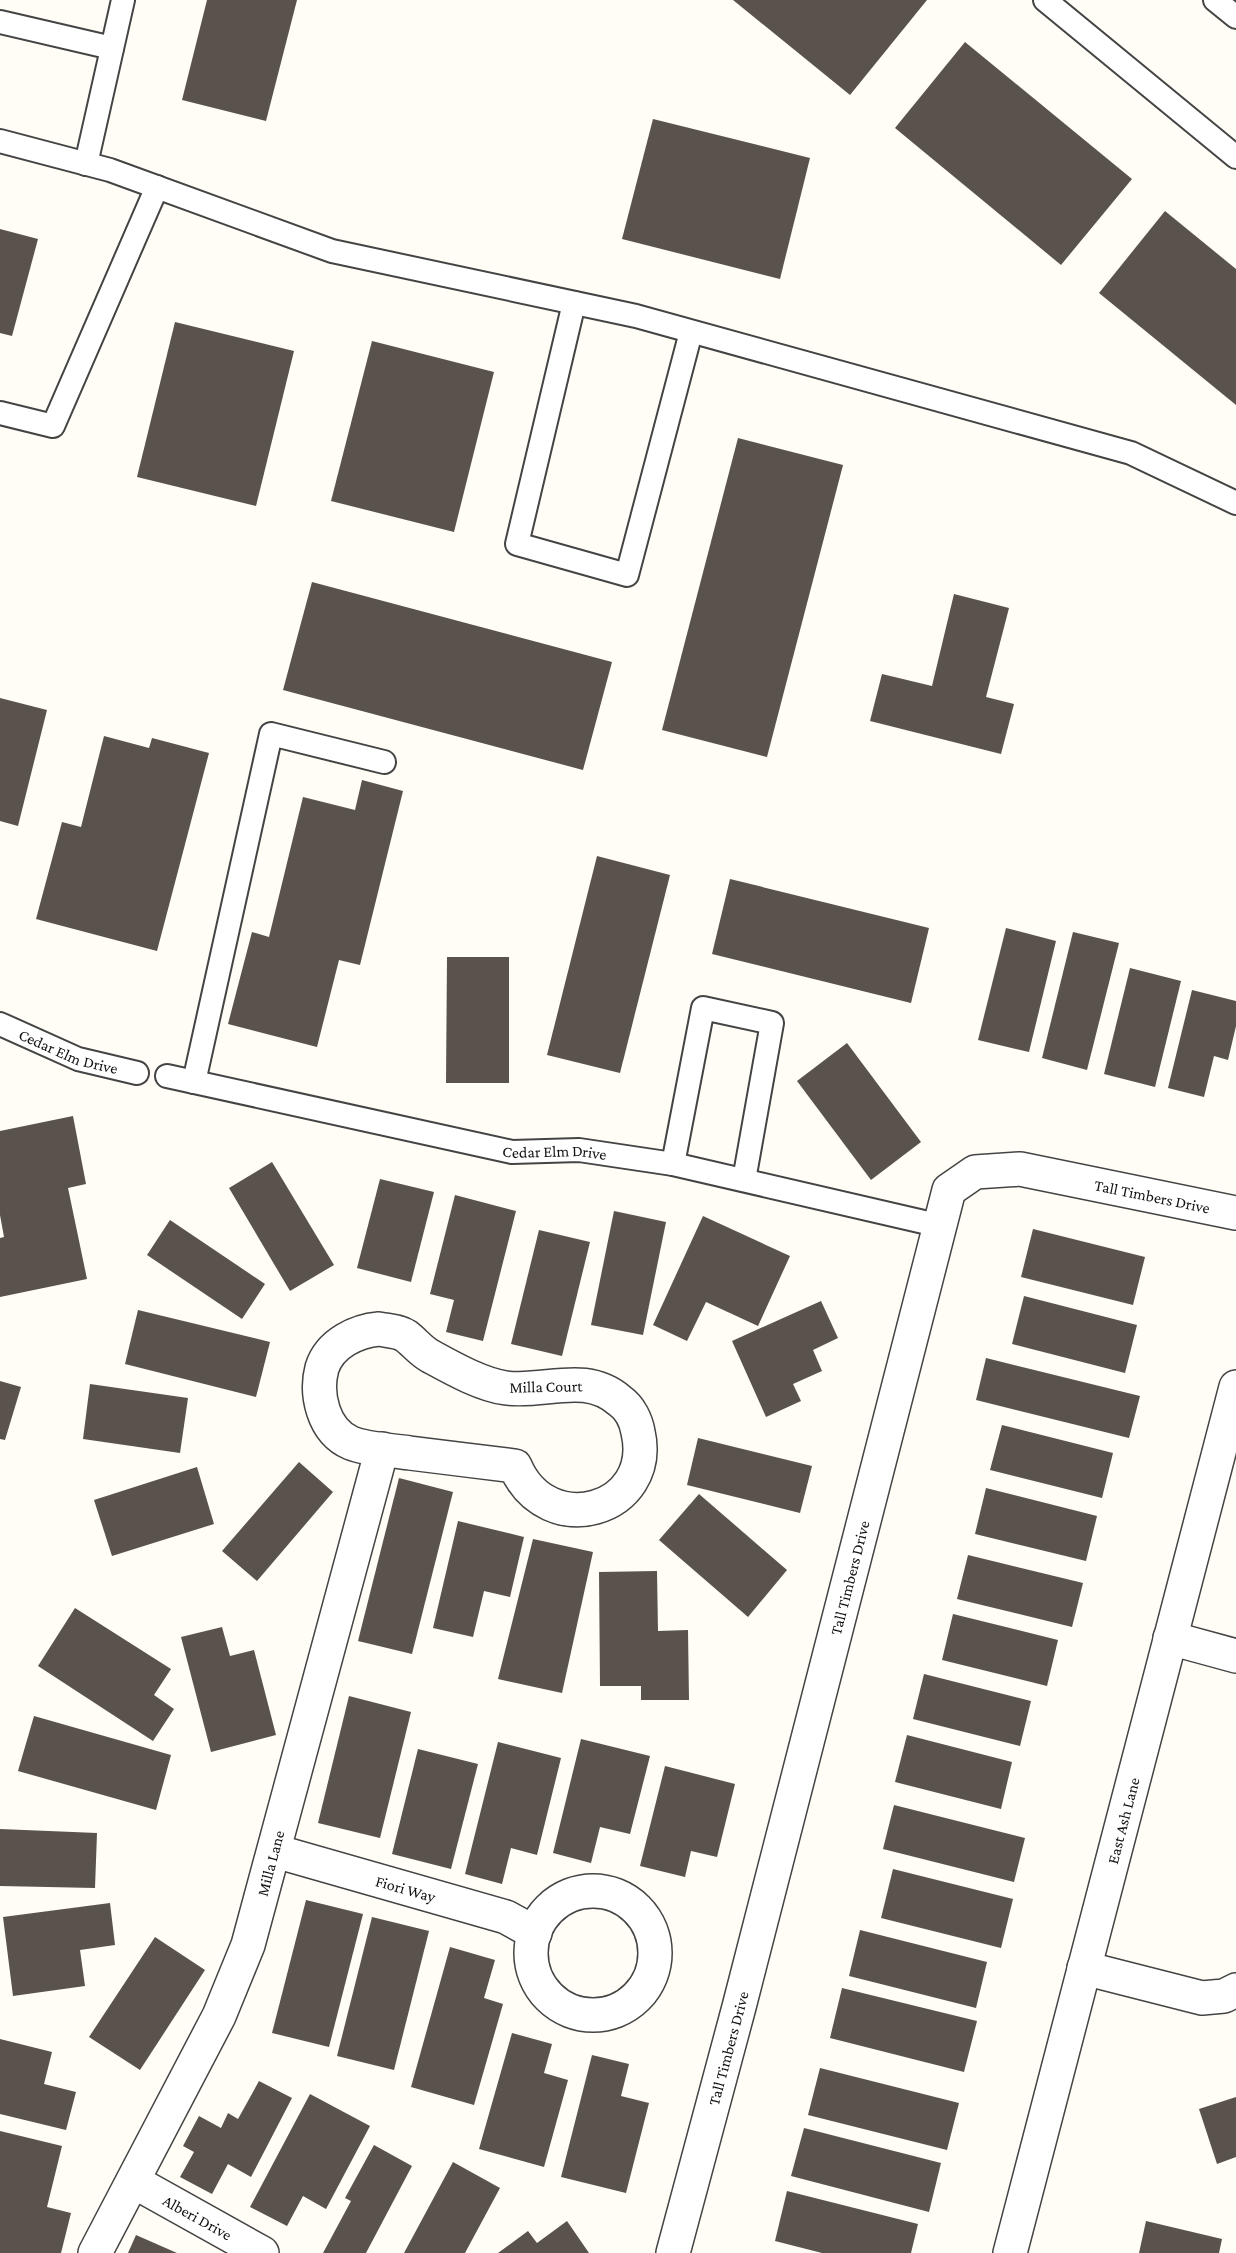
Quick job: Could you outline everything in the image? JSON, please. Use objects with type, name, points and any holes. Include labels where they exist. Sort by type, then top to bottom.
[{"type":"street","name":"Tall Timbers Drive","points":[[673,2253],[748,1972],[949,1190],[975,1172],[1020,1169],[1236,1213]]},
{"type":"street","name":"Milla Court","points":[[380,1329],[404,1335],[428,1356],[506,1388],[584,1384],[607,1391],[622,1402],[631,1414],[640,1440],[639,1460],[631,1482],[616,1497],[603,1505],[583,1511],[562,1510],[536,1497],[521,1480],[515,1466],[382,1449],[350,1442],[329,1424],[319,1398],[319,1380],[324,1364],[344,1340],[362,1331],[380,1329]]},
{"type":"street","name":"East Ash Lane","points":[[1010,2253],[1236,1387]]},
{"type":"street","name":"Milla Lane","points":[[95,2253],[219,2016],[248,1945],[382,1449]]},
{"type":"street","points":[[1170,1638],[1236,1656]]},
{"type":"street","name":"Fiori Way","points":[[275,1851],[506,1917],[535,1933]]},
{"type":"street","points":[[1084,1968],[1202,1998],[1224,1996],[1236,1990]]},
{"type":"street","name":"Alberi Drive","points":[[133,2181],[262,2253]]},
{"type":"lane","points":[[86,164],[123,0]]},
{"type":"lane","points":[[1046,0],[1236,157]]},
{"type":"lane","points":[[1215,0],[1236,17]]},
{"type":"lane","points":[[0,22],[112,48]]},
{"type":"lane","points":[[0,141],[86,164],[157,187],[332,251],[574,303],[691,332],[1131,453],[1236,502]]},
{"type":"lane","points":[[0,413],[53,426],[157,187]]},
{"type":"lane","points":[[574,303],[517,544],[627,574],[691,332]]},
{"type":"lane","points":[[194,1082],[271,734],[384,762]]},
{"type":"lane","points":[[673,1164],[702,1008],[772,1023],[744,1180]]},
{"type":"lane","name":"Cedar Elm Drive","points":[[0,1024],[78,1059],[137,1073]]},
{"type":"lane","name":"Cedar Elm Drive","points":[[167,1076],[512,1152],[579,1150],[673,1164],[941,1226]]},
{"type":"building","points":[[207,0],[297,0],[266,121],[182,100]]},
{"type":"building","points":[[733,0],[927,0],[850,95]]},
{"type":"building","points":[[965,42],[1132,179],[1061,265],[895,128]]},
{"type":"building","points":[[653,119],[810,158],[780,279],[622,239]]},
{"type":"building","points":[[1165,211],[1236,269],[1236,405],[1099,293]]},
{"type":"building","points":[[0,229],[38,239],[12,336],[0,333]]},
{"type":"building","points":[[175,322],[294,351],[256,506],[137,477]]},
{"type":"building","points":[[372,341],[494,372],[454,532],[331,501]]},
{"type":"building","points":[[738,438],[843,465],[767,757],[662,730]]},
{"type":"building","points":[[312,582],[612,662],[583,770],[283,690]]},
{"type":"building","points":[[954,594],[1009,608],[986,697],[1014,704],[1001,754],[870,721],[882,674],[932,686]]},
{"type":"building","points":[[0,698],[47,710],[18,826],[0,821]]},
{"type":"building","points":[[104,736],[149,748],[152,738],[209,753],[157,951],[36,919],[62,822],[81,827]]},
{"type":"building","points":[[362,780],[403,791],[360,965],[339,960],[317,1047],[228,1024],[252,932],[269,937],[303,797],[355,810]]},
{"type":"building","points":[[597,856],[670,875],[620,1073],[547,1055]]},
{"type":"building","points":[[730,879],[929,928],[911,1003],[712,954]]},
{"type":"building","points":[[1006,928],[1056,941],[1029,1052],[978,1040]]},
{"type":"building","points":[[1073,932],[1119,943],[1087,1070],[1042,1058]]},
{"type":"building","points":[[447,957],[509,957],[509,1083],[446,1083]]},
{"type":"building","points":[[1130,968],[1181,981],[1155,1087],[1104,1074]]},
{"type":"building","points":[[1192,990],[1236,1001],[1236,1026],[1228,1060],[1214,1056],[1204,1097],[1168,1088]]},
{"type":"building","points":[[847,1043],[921,1142],[871,1180],[797,1081]]},
{"type":"building","points":[[73,1116],[86,1184],[68,1188],[87,1279],[0,1297],[0,1238],[4,1237],[0,1215],[0,1131]]},
{"type":"building","points":[[272,1162],[334,1265],[290,1291],[229,1188]]},
{"type":"building","points":[[380,1179],[434,1192],[411,1282],[357,1268]]},
{"type":"building","points":[[455,1195],[516,1211],[483,1341],[446,1332],[454,1300],[430,1294]]},
{"type":"building","points":[[614,1211],[666,1222],[643,1335],[591,1325]]},
{"type":"building","points":[[703,1216],[790,1256],[758,1326],[706,1302],[687,1341],[653,1325]]},
{"type":"building","points":[[170,1220],[265,1284],[242,1319],[147,1255]]},
{"type":"building","points":[[1033,1229],[1145,1257],[1133,1305],[1021,1277]]},
{"type":"building","points":[[539,1230],[590,1242],[562,1356],[511,1344]]},
{"type":"building","points":[[1024,1296],[1137,1325],[1125,1373],[1012,1344]]},
{"type":"building","points":[[821,1301],[838,1338],[813,1350],[822,1371],[793,1384],[801,1401],[766,1417],[732,1341]]},
{"type":"building","points":[[138,1310],[270,1342],[256,1397],[125,1364]]},
{"type":"building","points":[[986,1358],[1140,1396],[1129,1438],[976,1400]]},
{"type":"building","points":[[0,1381],[21,1387],[5,1440],[0,1439]]},
{"type":"building","points":[[90,1384],[188,1398],[180,1453],[83,1439]]},
{"type":"building","points":[[1002,1425],[1113,1453],[1102,1498],[990,1470]]},
{"type":"building","points":[[698,1438],[812,1466],[800,1513],[687,1485]]},
{"type":"building","points":[[299,1462],[333,1492],[257,1581],[222,1551]]},
{"type":"building","points":[[197,1467],[214,1524],[112,1556],[94,1500]]},
{"type":"building","points":[[399,1478],[453,1492],[412,1654],[358,1641]]},
{"type":"building","points":[[986,1488],[1097,1516],[1086,1561],[975,1534]]},
{"type":"building","points":[[699,1494],[787,1570],[748,1617],[659,1540]]},
{"type":"building","points":[[458,1521],[524,1537],[510,1597],[484,1591],[473,1637],[433,1628]]},
{"type":"building","points":[[533,1539],[593,1552],[562,1693],[498,1679]]},
{"type":"building","points":[[968,1555],[1083,1583],[1072,1627],[957,1599]]},
{"type":"building","points":[[657,1571],[658,1631],[688,1630],[689,1700],[641,1700],[641,1686],[600,1686],[599,1572]]},
{"type":"building","points":[[75,1608],[171,1669],[154,1695],[174,1709],[153,1741],[38,1666]]},
{"type":"building","points":[[953,1614],[1058,1640],[1047,1686],[942,1660]]},
{"type":"building","points":[[222,1627],[230,1656],[254,1650],[276,1735],[211,1752],[181,1637]]},
{"type":"building","points":[[924,1674],[1031,1701],[1020,1746],[913,1719]]},
{"type":"building","points":[[349,1696],[411,1712],[380,1838],[318,1823]]},
{"type":"building","points":[[34,1716],[171,1755],[156,1810],[18,1771]]},
{"type":"building","points":[[907,1735],[1012,1762],[1001,1809],[895,1782]]},
{"type":"building","points":[[581,1739],[650,1756],[630,1834],[600,1827],[591,1863],[553,1853]]},
{"type":"building","points":[[498,1742],[561,1758],[537,1855],[511,1848],[502,1884],[465,1874]]},
{"type":"building","points":[[418,1749],[478,1764],[451,1869],[392,1854]]},
{"type":"building","points":[[665,1766],[735,1784],[717,1857],[691,1851],[685,1877],[640,1866]]},
{"type":"building","points":[[894,1805],[1025,1838],[1014,1882],[883,1849]]},
{"type":"building","points":[[0,1829],[97,1833],[95,1888],[0,1886]]},
{"type":"building","points":[[893,1869],[1013,1899],[1001,1948],[881,1918]]},
{"type":"building","points":[[306,1900],[363,1914],[329,2047],[272,2033]]},
{"type":"building","points":[[110,1903],[115,1945],[80,1950],[85,1986],[13,1996],[3,1917]]},
{"type":"building","points":[[372,1917],[429,1931],[394,2070],[337,2056]]},
{"type":"building","points":[[860,1930],[987,1962],[976,2008],[849,1976]]},
{"type":"building","points":[[155,1937],[205,1970],[140,2070],[89,2037]]},
{"type":"building","points":[[450,1947],[495,1960],[484,1998],[503,2004],[474,2105],[411,2087]]},
{"type":"building","points":[[842,1988],[977,2021],[964,2072],[830,2038]]},
{"type":"building","points":[[512,2033],[552,2044],[544,2073],[568,2080],[544,2167],[479,2149]]},
{"type":"building","points":[[0,2039],[52,2052],[44,2084],[76,2092],[66,2130],[0,2114]]},
{"type":"building","points":[[592,2055],[629,2064],[621,2096],[649,2103],[626,2193],[561,2177]]},
{"type":"building","points":[[820,2068],[959,2103],[947,2150],[808,2115]]},
{"type":"building","points":[[259,2081],[292,2098],[251,2177],[228,2164],[212,2194],[180,2177],[194,2152],[183,2146],[199,2116],[221,2128],[228,2113],[238,2119]]},
{"type":"building","points":[[310,2094],[370,2126],[326,2209],[303,2196],[287,2226],[250,2207]]},
{"type":"building","points":[[1236,2097],[1236,2157],[1217,2164],[1199,2109]]},
{"type":"building","points":[[804,2128],[941,2163],[929,2212],[791,2176]]},
{"type":"building","points":[[0,2131],[62,2146],[47,2207],[71,2213],[61,2253],[0,2253]]},
{"type":"building","points":[[374,2145],[412,2166],[366,2253],[323,2253],[351,2201],[345,2198]]},
{"type":"building","points":[[453,2162],[500,2188],[465,2253],[404,2253]]},
{"type":"building","points":[[787,2191],[918,2224],[911,2253],[822,2253],[775,2241]]},
{"type":"building","points":[[567,2221],[589,2253],[498,2253],[528,2231],[537,2243]]},
{"type":"building","points":[[1146,2221],[1222,2239],[1219,2253],[1139,2253]]},
{"type":"building","points":[[136,2235],[177,2253],[128,2253]]}]
